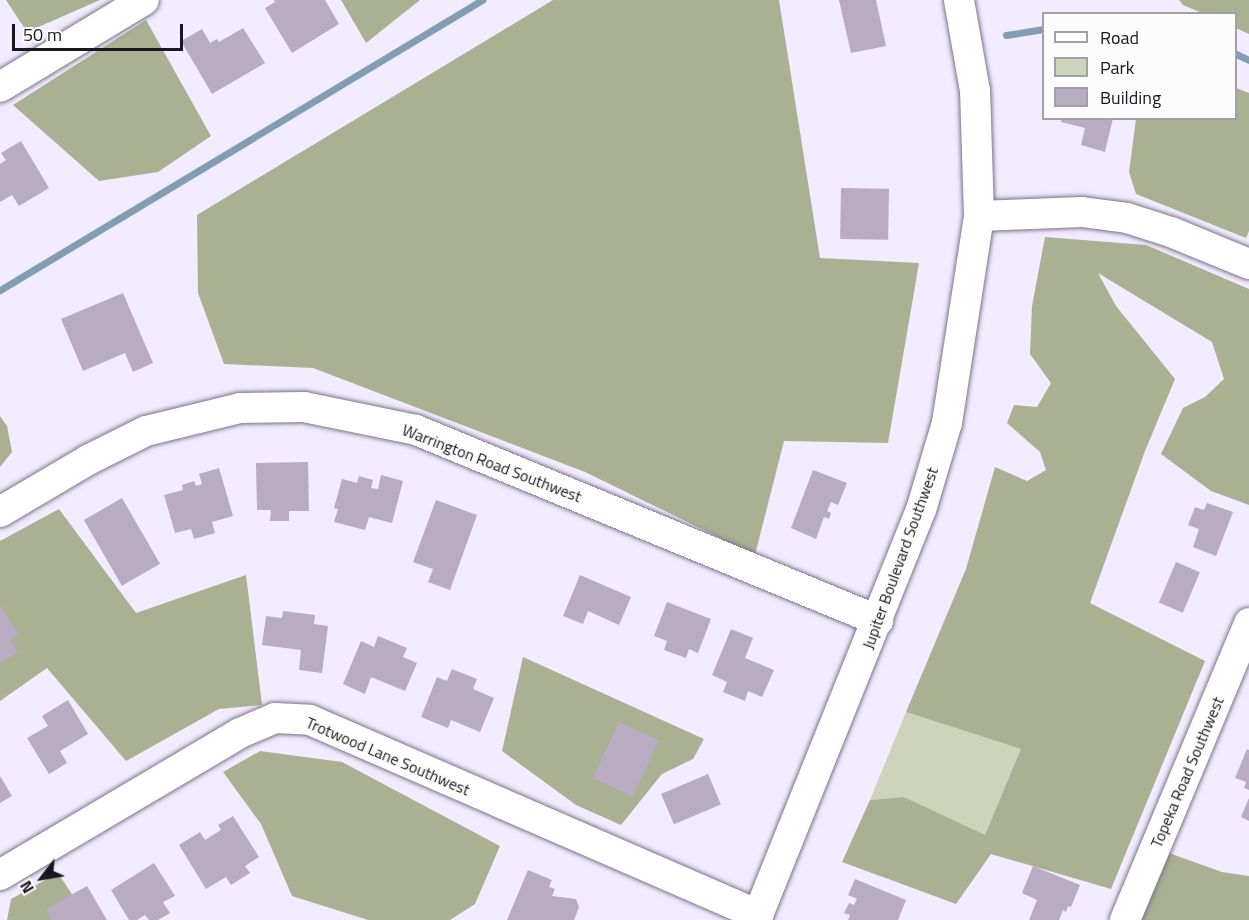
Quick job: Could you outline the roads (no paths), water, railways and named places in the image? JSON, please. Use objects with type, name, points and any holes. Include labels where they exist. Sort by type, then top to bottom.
[{"type":"street","points":[[0,87],[144,0]]},
{"type":"street","name":"Jupiter Boulevard Southwest","points":[[757,917],[921,510],[947,423],[979,216],[975,91],[959,0]]},
{"type":"street","points":[[979,216],[1082,212],[1127,218],[1171,232],[1249,264]]},
{"type":"street","name":"Warrington Road Southwest","points":[[0,512],[88,460],[146,431],[240,408],[304,406],[416,429],[878,620]]},
{"type":"street","name":"Topeka Road Southwest","points":[[1125,920],[1242,659],[1249,623]]},
{"type":"street","name":"Trotwood Lane Southwest","points":[[0,876],[240,733],[275,718],[310,720],[757,917]]},
{"type":"waterway","points":[[0,290],[482,0]]},
{"type":"waterway","points":[[1006,35],[1042,29]]},
{"type":"waterway","points":[[1237,54],[1249,60]]}]
